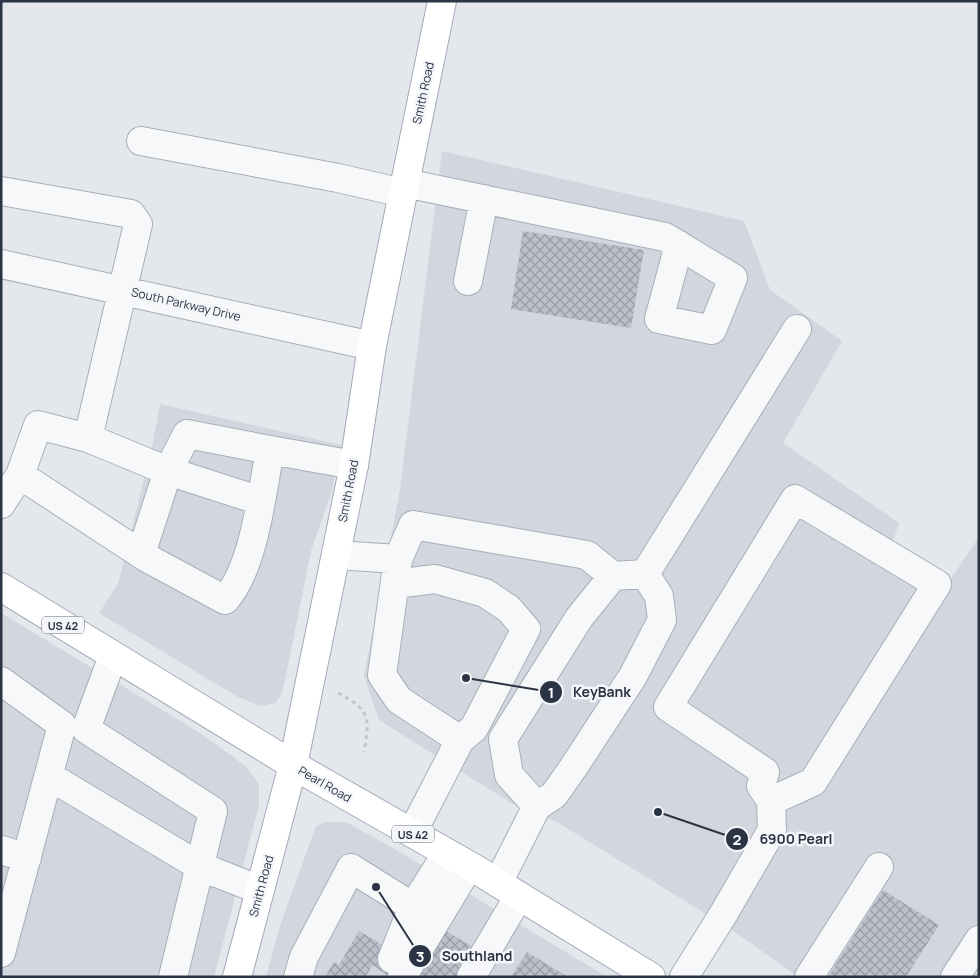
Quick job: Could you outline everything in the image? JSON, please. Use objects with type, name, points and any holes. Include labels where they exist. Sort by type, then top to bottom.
[{"type":"main road","name":"Smith Road","points":[[236,977],[293,765],[354,466],[372,346],[442,1]]},
{"type":"main road","name":"Pearl Road","points":[[1,587],[293,765],[458,859],[651,977]]},
{"type":"street","points":[[140,141],[338,178],[484,199],[665,237],[679,245]]},
{"type":"street","points":[[1,191],[131,214],[138,224],[88,438]]},
{"type":"street","points":[[468,280],[484,199]]},
{"type":"street","name":"South Parkway Drive","points":[[1,264],[372,346]]},
{"type":"street","points":[[645,574],[797,329]]},
{"type":"street","points":[[261,501],[168,471],[88,438],[38,425],[7,492],[141,554],[225,600],[234,590],[254,537],[261,501],[270,450]]},
{"type":"street","points":[[141,554],[168,471],[187,434],[354,466]]},
{"type":"street","points":[[684,977],[772,830],[766,787],[668,707],[795,498],[938,584],[813,782],[766,787]]},
{"type":"street","points":[[460,740],[399,700],[382,675],[397,572],[413,524],[587,555],[613,576],[645,574]]},
{"type":"street","points":[[336,555],[485,593],[510,609],[526,629],[474,728],[460,740],[412,833]]},
{"type":"street","points":[[467,974],[492,941],[537,806],[554,795],[574,768],[633,676],[662,620],[659,596],[645,574]]},
{"type":"street","points":[[537,806],[509,775],[503,739],[579,618],[613,576]]},
{"type":"street","points":[[1,953],[14,854],[49,776],[113,656]]},
{"type":"street","points":[[1,682],[212,811],[173,977]]},
{"type":"street","points":[[49,776],[200,866],[260,890]]},
{"type":"street","points":[[389,971],[414,907],[458,859]]},
{"type":"street","points":[[389,971],[458,859]]},
{"type":"street","points":[[809,977],[880,866]]},
{"type":"street","points":[[298,977],[304,957],[352,868],[414,907]]},
{"type":"street","points":[[955,977],[979,940]]},
{"type":"path","points":[[338,693],[355,702],[366,714],[369,728],[364,752]]},
{"type":"shaded area","points":[[442,151],[744,221],[770,290],[842,341],[783,443],[899,523],[893,541],[950,580],[979,537],[979,977],[798,977],[732,930],[557,822],[511,803],[379,720],[364,676],[400,489]]},
{"type":"shaded area","points":[[160,404],[341,445],[331,494],[311,551],[283,690],[276,703],[260,706],[236,696],[99,613],[118,584],[152,447]]},
{"type":"shaded area","points":[[1,613],[192,728],[247,768],[259,784],[259,805],[214,977],[1,977]]},
{"type":"shaded area","points":[[325,822],[346,822],[398,851],[607,977],[266,977],[281,923],[316,826]]},
{"type":"building","points":[[523,231],[644,250],[631,328],[511,309]]},
{"type":"building","points":[[883,890],[939,925],[906,977],[828,977]]},
{"type":"building","points":[[444,930],[473,947],[460,977],[417,977]]},
{"type":"building","points":[[359,931],[391,950],[398,962],[389,977],[373,965],[365,977],[325,977],[334,962],[339,965]]},
{"type":"building","points":[[527,952],[568,977],[511,977]]},
{"type":"place","name":"KeyBank","points":[[466,678]]},
{"type":"place","name":"6900 Pearl","points":[[658,812]]},
{"type":"place","name":"Southland","points":[[376,887]]}]
